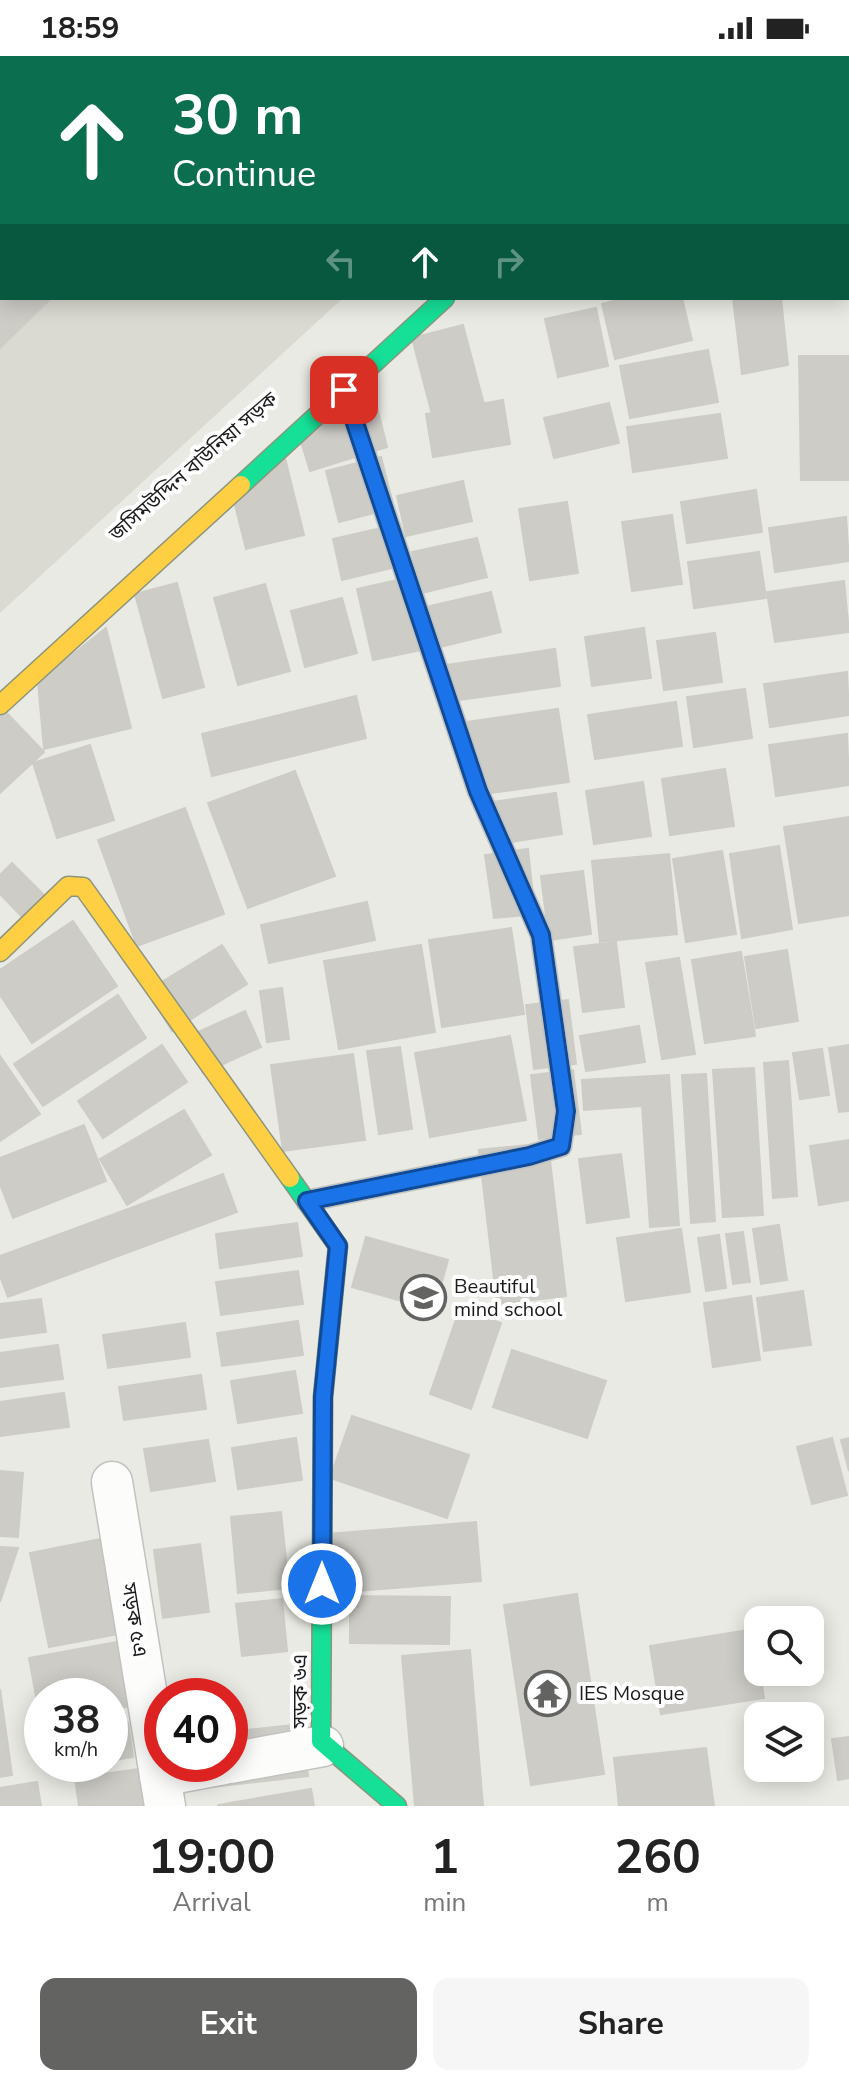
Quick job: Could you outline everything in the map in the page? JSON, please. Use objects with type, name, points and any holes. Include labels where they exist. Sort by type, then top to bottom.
[{"type":"street","points":[[0,705],[443,300]]},
{"type":"street","name":"সড়ক ৬এ","points":[[0,952],[68,886],[83,887],[338,1246],[323,1397],[323,1746],[397,1806]]},
{"type":"street","name":"সড়ক ৫এ","points":[[112,1482],[163,1791]]},
{"type":"street","points":[[248,1760],[323,1746]]},
{"type":"street","points":[[163,1791],[183,1782]]},
{"type":"lane","points":[[307,1201],[529,1156],[561,1146],[566,1111],[541,935],[478,791],[344,390]]},
{"type":"shaded area","points":[[0,300],[341,300],[0,613]]},
{"type":"building","points":[[0,300],[49,300],[0,348]]},
{"type":"building","points":[[617,300],[682,300],[692,340],[615,359],[602,304]]},
{"type":"building","points":[[733,300],[781,300],[788,365],[742,374]]},
{"type":"building","points":[[596,308],[608,366],[558,377],[545,319]]},
{"type":"building","points":[[463,325],[490,427],[439,441],[412,338]]},
{"type":"building","points":[[708,350],[718,402],[630,418],[620,366]]},
{"type":"building","points":[[799,356],[849,356],[849,480],[801,480]]},
{"type":"building","points":[[370,379],[387,447],[310,471],[300,438]]},
{"type":"building","points":[[503,400],[510,444],[433,457],[426,414]]},
{"type":"building","points":[[609,403],[619,443],[554,458],[544,418]]},
{"type":"building","points":[[720,414],[727,458],[633,472],[627,427]]},
{"type":"building","points":[[284,454],[304,535],[246,549],[235,505]]},
{"type":"building","points":[[381,457],[394,508],[339,522],[326,471]]},
{"type":"building","points":[[463,481],[472,521],[406,536],[397,496]]},
{"type":"building","points":[[756,490],[762,532],[687,543],[681,502]]},
{"type":"building","points":[[567,502],[578,573],[530,580],[519,509]]},
{"type":"building","points":[[672,515],[682,584],[632,591],[622,522]]},
{"type":"building","points":[[846,517],[849,561],[775,572],[769,528]]},
{"type":"building","points":[[399,524],[408,564],[342,580],[333,539]]},
{"type":"building","points":[[477,538],[487,577],[422,593],[412,552]]},
{"type":"building","points":[[759,552],[766,598],[694,608],[688,562]]},
{"type":"building","points":[[411,577],[426,649],[373,660],[357,589]]},
{"type":"building","points":[[844,581],[849,632],[775,642],[767,592]]},
{"type":"building","points":[[177,583],[204,687],[163,698],[135,594]]},
{"type":"building","points":[[265,584],[290,671],[238,685],[214,598]]},
{"type":"building","points":[[491,592],[501,632],[436,648],[426,607]]},
{"type":"building","points":[[342,598],[357,653],[305,667],[291,611]]},
{"type":"building","points":[[106,628],[131,728],[44,749],[38,682]]},
{"type":"building","points":[[644,628],[651,678],[592,686],[585,637]]},
{"type":"building","points":[[715,633],[722,682],[664,690],[657,641]]},
{"type":"building","points":[[555,649],[560,686],[445,702],[439,666]]},
{"type":"building","points":[[847,672],[849,715],[770,727],[764,684]]},
{"type":"building","points":[[745,689],[752,738],[694,747],[687,697]]},
{"type":"building","points":[[356,696],[366,738],[212,776],[202,734]]},
{"type":"building","points":[[676,702],[682,746],[595,759],[588,715]]},
{"type":"building","points":[[2,708],[44,752],[0,793],[0,710]]},
{"type":"building","points":[[558,709],[569,782],[470,796],[459,723]]},
{"type":"building","points":[[847,734],[849,785],[776,796],[769,745]]},
{"type":"building","points":[[90,745],[114,820],[57,838],[33,763]]},
{"type":"building","points":[[725,769],[734,826],[670,835],[662,779]]},
{"type":"building","points":[[295,771],[335,876],[248,908],[208,803]]},
{"type":"building","points":[[643,782],[651,836],[594,844],[586,791]]},
{"type":"building","points":[[556,793],[562,834],[498,844],[492,802]]},
{"type":"building","points":[[185,808],[224,914],[137,946],[98,840]]},
{"type":"building","points":[[849,817],[849,915],[799,923],[784,827]]},
{"type":"building","points":[[779,846],[792,929],[742,938],[730,854]]},
{"type":"building","points":[[528,849],[535,914],[494,918],[485,855]]},
{"type":"building","points":[[722,851],[736,934],[686,942],[673,859]]},
{"type":"building","points":[[669,854],[677,934],[600,942],[592,861]]},
{"type":"building","points":[[12,863],[50,901],[28,923],[0,894],[0,875]]},
{"type":"building","points":[[583,871],[591,934],[549,940],[541,876]]},
{"type":"building","points":[[367,902],[375,940],[269,963],[261,925]]},
{"type":"building","points":[[73,921],[117,986],[32,1043],[0,995],[0,970]]},
{"type":"building","points":[[511,928],[524,1014],[442,1027],[429,940]]},
{"type":"building","points":[[616,942],[624,1007],[583,1012],[574,947]]},
{"type":"building","points":[[222,945],[247,984],[172,1031],[147,991]]},
{"type":"building","points":[[421,945],[435,1032],[339,1049],[324,961]]},
{"type":"building","points":[[787,950],[798,1021],[756,1028],[745,957]]},
{"type":"building","points":[[741,952],[755,1036],[705,1043],[692,960]]},
{"type":"building","points":[[679,958],[695,1054],[662,1059],[646,963]]},
{"type":"building","points":[[282,988],[289,1039],[267,1042],[260,991]]},
{"type":"building","points":[[118,995],[146,1038],[43,1106],[14,1064]]},
{"type":"building","points":[[568,1000],[576,1064],[534,1069],[526,1005]]},
{"type":"building","points":[[245,1011],[261,1047],[203,1073],[187,1037]]},
{"type":"building","points":[[639,1026],[645,1062],[586,1071],[580,1036]]},
{"type":"building","points":[[510,1036],[526,1120],[430,1137],[415,1053]]},
{"type":"building","points":[[162,1045],[187,1082],[103,1138],[78,1101]]},
{"type":"building","points":[[849,1045],[849,1111],[839,1112],[829,1048]]},
{"type":"building","points":[[400,1047],[412,1129],[379,1134],[367,1051]]},
{"type":"building","points":[[822,1049],[829,1095],[800,1099],[793,1053]]},
{"type":"building","points":[[353,1054],[365,1140],[283,1151],[271,1065]]},
{"type":"building","points":[[0,1056],[40,1114],[0,1141]]},
{"type":"building","points":[[788,1061],[797,1196],[773,1198],[764,1063]]},
{"type":"building","points":[[754,1068],[763,1215],[723,1217],[713,1070]]},
{"type":"building","points":[[573,1070],[581,1134],[539,1139],[531,1075]]},
{"type":"building","points":[[706,1074],[715,1221],[691,1223],[682,1075]]},
{"type":"building","points":[[669,1075],[679,1225],[650,1227],[642,1106],[584,1110],[582,1080]]},
{"type":"building","points":[[184,1110],[211,1155],[127,1205],[100,1159]]},
{"type":"building","points":[[84,1125],[106,1181],[13,1218],[0,1184],[0,1158]]},
{"type":"building","points":[[849,1140],[849,1200],[819,1205],[810,1146]]},
{"type":"building","points":[[548,1143],[566,1296],[497,1304],[479,1150]]},
{"type":"building","points":[[621,1154],[629,1217],[587,1223],[579,1159]]},
{"type":"building","points":[[223,1174],[237,1212],[8,1297],[0,1276],[0,1256]]},
{"type":"building","points":[[297,1223],[302,1256],[220,1268],[216,1234]]},
{"type":"building","points":[[779,1225],[787,1280],[761,1284],[753,1229]]},
{"type":"building","points":[[681,1229],[690,1292],[626,1301],[617,1238]]},
{"type":"building","points":[[743,1232],[750,1282],[733,1284],[726,1234]]},
{"type":"building","points":[[719,1235],[726,1288],[706,1291],[698,1238]]},
{"type":"building","points":[[366,1237],[448,1260],[434,1310],[352,1287]]},
{"type":"building","points":[[298,1271],[303,1304],[221,1315],[216,1282]]},
{"type":"building","points":[[803,1291],[811,1345],[764,1351],[757,1298]]},
{"type":"building","points":[[751,1296],[760,1360],[713,1367],[704,1303]]},
{"type":"building","points":[[41,1299],[46,1332],[0,1338],[0,1304]]},
{"type":"building","points":[[460,1308],[501,1323],[471,1409],[430,1394]]},
{"type":"building","points":[[298,1321],[303,1355],[222,1366],[217,1333]]},
{"type":"building","points":[[185,1323],[190,1357],[108,1368],[103,1335]]},
{"type":"building","points":[[58,1345],[63,1379],[0,1387],[0,1353]]},
{"type":"building","points":[[512,1350],[606,1381],[587,1438],[493,1407]]},
{"type":"building","points":[[295,1371],[302,1413],[238,1423],[231,1381]]},
{"type":"building","points":[[201,1375],[206,1409],[124,1420],[119,1387]]},
{"type":"building","points":[[64,1393],[69,1427],[0,1436],[0,1402]]},
{"type":"building","points":[[352,1416],[469,1455],[447,1518],[330,1478]]},
{"type":"building","points":[[296,1438],[302,1480],[238,1489],[232,1448]]},
{"type":"building","points":[[832,1438],[847,1495],[812,1504],[797,1447]]},
{"type":"building","points":[[849,1438],[849,1471],[841,1440]]},
{"type":"building","points":[[208,1440],[215,1481],[151,1491],[144,1449]]},
{"type":"building","points":[[0,1471],[23,1473],[18,1537],[0,1536]]},
{"type":"building","points":[[281,1512],[289,1588],[238,1593],[231,1517]]},
{"type":"building","points":[[476,1522],[481,1581],[332,1593],[327,1534]]},
{"type":"building","points":[[106,1538],[124,1633],[49,1647],[30,1553]]},
{"type":"building","points":[[200,1544],[209,1612],[163,1618],[154,1550]]},
{"type":"building","points":[[0,1547],[18,1548],[0,1602]]},
{"type":"building","points":[[577,1594],[604,1774],[531,1785],[504,1605]]},
{"type":"building","points":[[350,1596],[450,1597],[449,1644],[350,1643]]},
{"type":"building","points":[[282,1599],[287,1651],[242,1656],[236,1604]]},
{"type":"building","points":[[744,1631],[744,1686],[762,1686],[764,1698],[661,1714],[650,1646]]},
{"type":"building","points":[[128,1640],[140,1704],[128,1706],[128,1678],[33,1678],[29,1658]]},
{"type":"building","points":[[470,1650],[483,1806],[415,1806],[402,1656]]},
{"type":"building","points":[[0,1689],[12,1775],[0,1777]]},
{"type":"building","points":[[128,1723],[133,1757],[128,1758]]},
{"type":"building","points":[[301,1724],[308,1776],[213,1787],[212,1782],[248,1782],[248,1730]]},
{"type":"building","points":[[849,1737],[849,1778],[838,1780],[832,1739]]},
{"type":"building","points":[[706,1748],[714,1806],[619,1806],[614,1758]]},
{"type":"building","points":[[144,1768],[144,1782],[149,1782],[153,1806],[79,1806],[76,1782],[128,1782],[128,1771]]},
{"type":"building","points":[[37,1782],[41,1806],[0,1806],[0,1788]]},
{"type":"building","points":[[311,1789],[314,1806],[218,1806],[218,1805]]},
{"type":"traffic: fast","points":[[241,485],[443,300]]},
{"type":"traffic: fast","points":[[290,1178],[338,1246],[323,1397],[321,1741],[397,1806]]},
{"type":"traffic: slow","points":[[0,705],[241,485]]},
{"type":"traffic: slow","points":[[0,952],[68,886],[83,887],[290,1178]]},
{"type":"place","name":"Beautiful mind school","points":[[423,1298]]},
{"type":"place","name":"IES Mosque","points":[[548,1693]]},
{"type":"route","points":[[322,1584],[323,1397],[333,1321],[338,1246],[307,1201],[529,1156],[561,1146],[566,1111],[541,935],[478,791],[344,390]]}]
